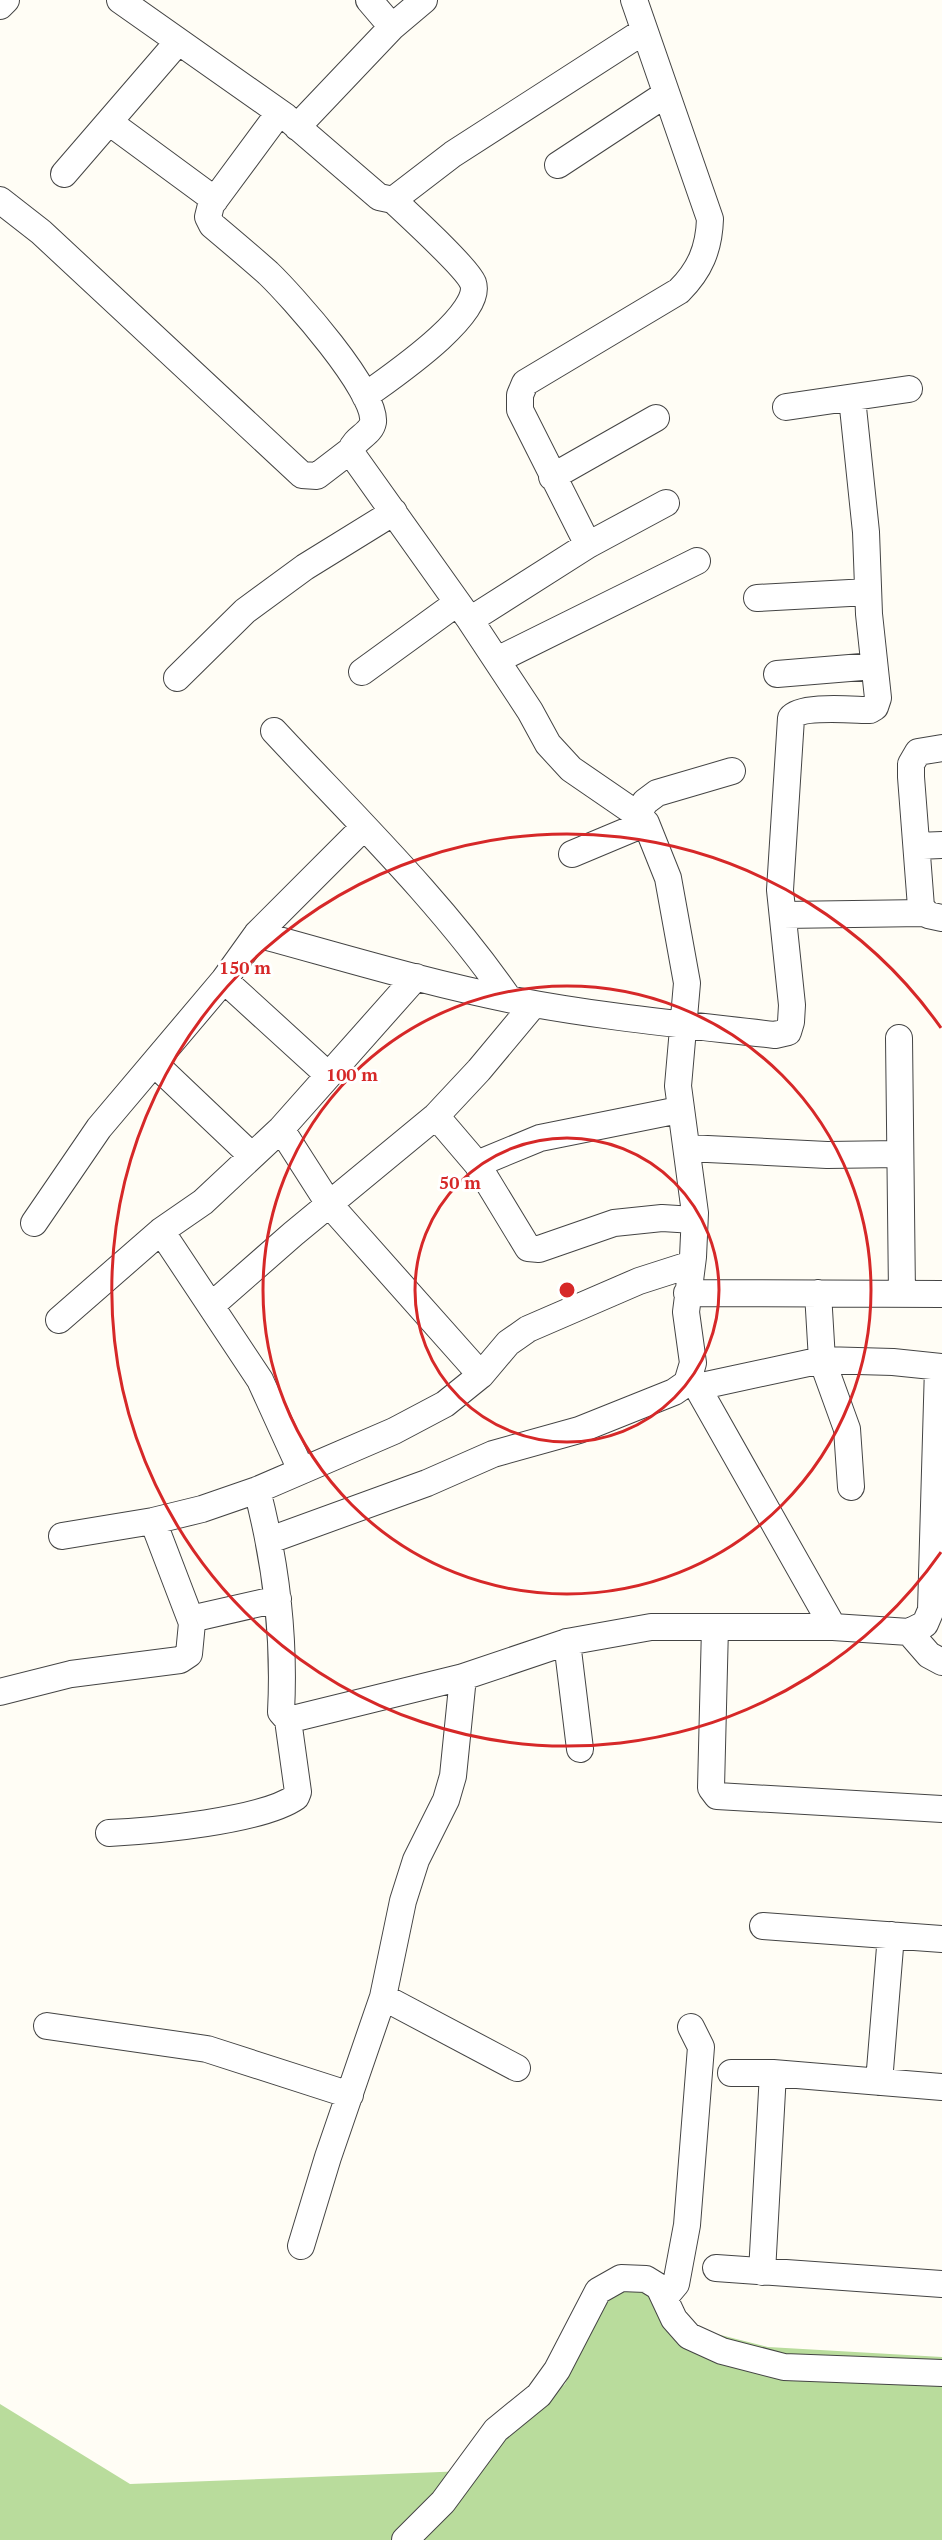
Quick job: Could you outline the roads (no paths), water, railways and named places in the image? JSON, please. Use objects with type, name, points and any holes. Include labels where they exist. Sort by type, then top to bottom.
[{"type":"street","points":[[0,6],[6,0]]},
{"type":"street","points":[[120,0],[177,43],[288,120],[374,193],[393,200],[469,276],[474,294],[469,305],[424,352],[365,396]]},
{"type":"street","points":[[369,0],[392,27]]},
{"type":"street","points":[[0,200],[41,232],[302,476],[317,476],[351,450],[354,443],[372,424],[372,414],[365,396],[338,353],[302,309],[269,274],[212,225],[208,216],[214,200],[288,120],[424,0]]},
{"type":"street","points":[[588,545],[520,410],[520,395],[525,383],[679,291],[693,277],[709,241],[710,219],[634,0]]},
{"type":"street","points":[[393,200],[453,154],[644,31]]},
{"type":"street","points":[[64,174],[177,43]]},
{"type":"street","points":[[558,165],[666,94]]},
{"type":"street","points":[[109,122],[214,200]]},
{"type":"street","points":[[786,407],[909,389]]},
{"type":"street","points":[[257,934],[416,977],[534,1004],[684,1025],[776,1035],[788,1032],[792,1005],[780,890],[791,718],[794,714],[807,710],[870,710],[876,707],[878,698],[868,592],[866,532],[852,398]]},
{"type":"street","points":[[552,477],[656,418]]},
{"type":"street","points":[[351,450],[497,660],[548,744],[571,769],[642,819],[668,878],[687,983],[678,1086],[679,1110],[687,1148],[695,1213],[686,1312],[694,1382],[833,1627]]},
{"type":"street","points":[[362,672],[464,611],[666,503]]},
{"type":"street","points":[[177,678],[245,611],[305,567],[394,512]]},
{"type":"street","points":[[497,660],[697,561]]},
{"type":"street","points":[[757,598],[868,592]]},
{"type":"street","points":[[777,674],[874,666]]},
{"type":"street","points":[[274,731],[413,878],[482,960],[509,999]]},
{"type":"street","points":[[933,915],[920,901],[929,846],[911,764],[918,752],[942,748]]},
{"type":"street","points":[[642,819],[645,801],[657,793],[732,771]]},
{"type":"street","points":[[572,854],[642,819]]},
{"type":"street","points":[[34,1222],[93,1136],[224,980],[257,934],[364,827]]},
{"type":"street","points":[[783,915],[933,915]]},
{"type":"street","points":[[58,1320],[161,1232],[203,1202],[281,1129],[327,1074],[416,977]]},
{"type":"street","points":[[224,980],[327,1074]]},
{"type":"street","points":[[212,1305],[436,1116],[479,1070],[534,1004]]},
{"type":"street","points":[[899,1038],[902,1294]]},
{"type":"street","points":[[155,1064],[252,1156]]},
{"type":"street","points":[[477,1164],[540,1138],[679,1110]]},
{"type":"street","points":[[436,1116],[477,1164],[528,1248],[539,1249],[614,1223],[662,1218],[694,1220]]},
{"type":"street","points":[[281,1129],[329,1204],[481,1375]]},
{"type":"street","points":[[687,1148],[827,1155],[899,1154]]},
{"type":"street","points":[[161,1232],[212,1305],[260,1380],[301,1470]]},
{"type":"street","points":[[62,1536],[153,1521],[202,1509],[257,1490],[394,1431],[445,1404],[481,1375],[508,1343],[528,1329],[639,1281],[692,1264]]},
{"type":"street","points":[[687,1293],[942,1294]]},
{"type":"street","points":[[818,1293],[822,1360],[847,1429],[851,1487]]},
{"type":"street","points":[[270,1540],[427,1483],[493,1454],[579,1430],[674,1392],[687,1383],[822,1360],[893,1362],[940,1367],[931,1610],[925,1624],[909,1632],[833,1627],[651,1627],[567,1642],[463,1677],[288,1720]]},
{"type":"street","points":[[109,1833],[196,1824],[240,1816],[290,1801],[298,1792],[288,1720],[281,1712],[283,1658],[270,1540],[257,1490]]},
{"type":"street","points":[[0,1692],[71,1674],[180,1660],[189,1654],[192,1623],[153,1521]]},
{"type":"street","points":[[192,1623],[200,1616],[278,1599]]},
{"type":"street","points":[[715,1627],[711,1788],[717,1796],[942,1809]]},
{"type":"street","points":[[909,1632],[929,1655],[942,1662]]},
{"type":"street","points":[[567,1642],[580,1749]]},
{"type":"street","points":[[301,2246],[383,1997],[403,1901],[416,1860],[446,1800],[453,1776],[463,1677]]},
{"type":"street","points":[[763,1926],[942,1939]]},
{"type":"street","points":[[879,2082],[891,1935]]},
{"type":"street","points":[[383,1997],[517,2068]]},
{"type":"street","points":[[47,2026],[207,2049],[350,2095]]},
{"type":"street","points":[[665,2297],[676,2284],[687,2225],[701,2047],[691,2027]]},
{"type":"street","points":[[731,2073],[773,2073],[942,2087]]},
{"type":"street","points":[[762,2272],[773,2073]]},
{"type":"street","points":[[716,2268],[942,2284]]},
{"type":"street","points":[[405,2540],[443,2502],[496,2430],[539,2395],[557,2370],[598,2291],[621,2278],[646,2279],[658,2287],[674,2319],[689,2336],[722,2350],[784,2367],[942,2373]]}]
